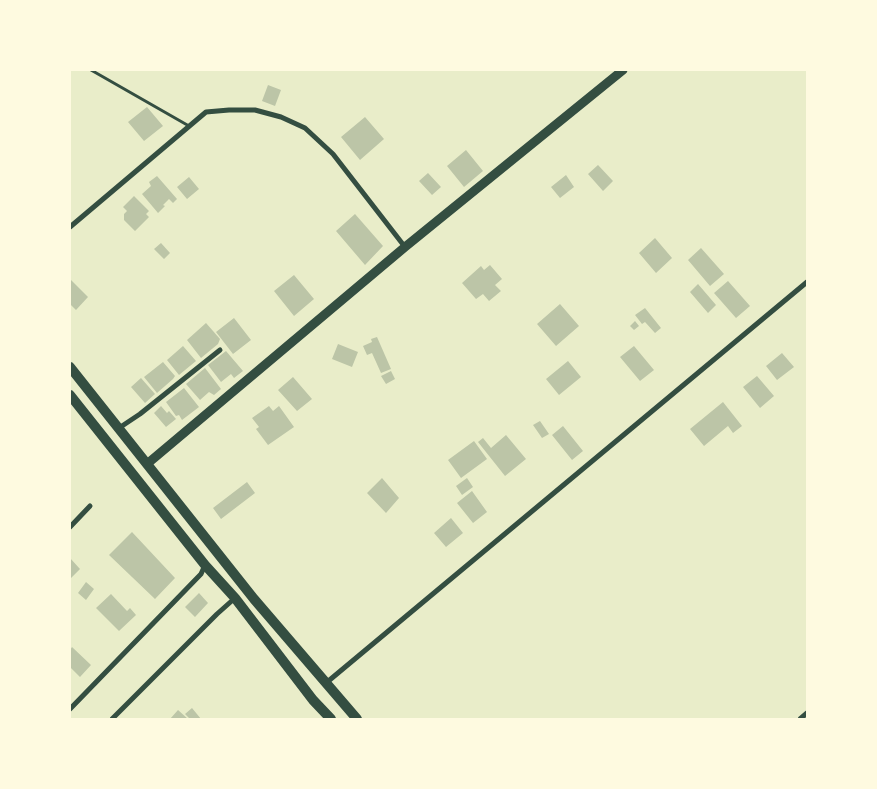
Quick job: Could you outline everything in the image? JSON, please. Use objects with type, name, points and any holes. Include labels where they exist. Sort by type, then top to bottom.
[{"type":"main road","points":[[147,464],[405,247],[622,70]]},
{"type":"main road","points":[[70,367],[254,599],[358,719]]},
{"type":"main road","points":[[70,395],[205,565],[235,598],[314,700],[331,719]]},
{"type":"street","points":[[70,227],[206,112],[255,110],[281,117],[305,128],[332,154],[405,247]]},
{"type":"street","points":[[326,683],[807,282]]},
{"type":"street","points":[[119,428],[140,414],[220,350]]},
{"type":"street","points":[[70,528],[90,506]]},
{"type":"street","points":[[70,709],[201,574],[205,565]]},
{"type":"street","points":[[112,719],[235,598]]},
{"type":"street","points":[[800,719],[807,713]]},
{"type":"lane","points":[[91,70],[189,126]]},
{"type":"building","points":[[268,85],[281,90],[275,106],[262,101]]},
{"type":"building","points":[[147,107],[163,126],[144,141],[128,122]]},
{"type":"building","points":[[365,117],[384,139],[360,160],[341,137]]},
{"type":"building","points":[[466,150],[483,171],[464,187],[447,166]]},
{"type":"building","points":[[598,165],[613,181],[603,191],[588,174]]},
{"type":"building","points":[[428,173],[441,187],[432,195],[419,181]]},
{"type":"building","points":[[566,175],[574,187],[560,198],[551,187]]},
{"type":"building","points":[[157,176],[177,199],[173,203],[169,199],[158,213],[142,194],[151,186],[149,182]]},
{"type":"building","points":[[189,177],[199,189],[187,199],[177,187]]},
{"type":"building","points":[[134,196],[149,211],[146,214],[149,217],[135,231],[124,220],[124,214],[127,211],[123,207]]},
{"type":"building","points":[[355,214],[383,246],[365,265],[336,231]]},
{"type":"building","points":[[655,238],[672,258],[656,273],[639,253]]},
{"type":"building","points":[[161,243],[170,253],[164,259],[154,249]]},
{"type":"building","points":[[701,248],[724,274],[710,286],[688,260]]},
{"type":"building","points":[[490,265],[502,279],[495,285],[501,291],[489,301],[483,294],[476,299],[462,283],[481,266],[484,270]]},
{"type":"building","points":[[294,275],[314,299],[294,316],[274,291]]},
{"type":"building","points":[[70,279],[88,297],[76,310],[70,304]]},
{"type":"building","points":[[728,281],[750,306],[736,318],[714,293]]},
{"type":"building","points":[[698,284],[716,305],[708,313],[690,292]]},
{"type":"building","points":[[560,304],[579,326],[556,346],[537,324]]},
{"type":"building","points":[[645,308],[661,328],[655,333],[645,322],[642,324],[635,315]]},
{"type":"building","points":[[234,318],[251,340],[233,354],[216,332]]},
{"type":"building","points":[[635,321],[639,326],[634,330],[630,326]]},
{"type":"building","points":[[206,323],[220,339],[218,344],[201,358],[187,340]]},
{"type":"building","points":[[377,337],[391,369],[381,373],[372,353],[367,355],[363,346],[372,342],[371,339]]},
{"type":"building","points":[[338,344],[358,352],[352,367],[332,359]]},
{"type":"building","points":[[183,346],[196,361],[179,375],[167,360]]},
{"type":"building","points":[[634,346],[654,370],[640,381],[620,357]]},
{"type":"building","points":[[226,351],[243,371],[234,378],[231,374],[221,382],[208,365]]},
{"type":"building","points":[[782,353],[794,367],[777,380],[766,366]]},
{"type":"building","points":[[568,361],[581,377],[559,395],[546,379]]},
{"type":"building","points":[[163,362],[175,376],[157,393],[144,377]]},
{"type":"building","points":[[205,368],[221,389],[214,395],[209,392],[200,400],[186,384]]},
{"type":"building","points":[[391,371],[395,379],[386,384],[381,376]]},
{"type":"building","points":[[757,376],[774,396],[760,408],[743,387]]},
{"type":"building","points":[[293,377],[312,399],[297,411],[278,390]]},
{"type":"building","points":[[141,378],[155,394],[145,403],[131,387]]},
{"type":"building","points":[[184,388],[199,407],[182,420],[179,415],[176,416],[166,402]]},
{"type":"building","points":[[723,402],[742,426],[733,433],[728,426],[704,446],[690,429]]},
{"type":"building","points":[[161,406],[176,419],[166,427],[154,413]]},
{"type":"building","points":[[269,406],[273,411],[279,406],[294,427],[268,445],[256,429],[259,427],[252,418]]},
{"type":"building","points":[[540,421],[549,434],[542,438],[533,425]]},
{"type":"building","points":[[563,426],[583,451],[572,460],[552,435]]},
{"type":"building","points":[[506,435],[526,459],[505,476],[478,442],[483,438],[491,448]]},
{"type":"building","points":[[474,441],[487,459],[461,478],[448,460]]},
{"type":"building","points":[[382,478],[399,498],[386,513],[367,493]]},
{"type":"building","points":[[467,478],[473,487],[462,495],[456,486]]},
{"type":"building","points":[[247,482],[255,493],[221,519],[213,508]]},
{"type":"building","points":[[472,491],[487,512],[473,523],[457,503]]},
{"type":"building","points":[[451,518],[463,533],[446,547],[434,533]]},
{"type":"building","points":[[132,532],[175,578],[155,599],[109,555]]},
{"type":"building","points":[[70,558],[80,569],[70,579]]},
{"type":"building","points":[[86,582],[94,589],[86,600],[78,593]]},
{"type":"building","points":[[199,593],[208,603],[195,617],[185,607]]},
{"type":"building","points":[[111,594],[127,611],[130,608],[136,615],[119,631],[96,608]]},
{"type":"building","points":[[72,647],[91,665],[80,677],[70,667],[70,650]]},
{"type":"building","points":[[192,708],[201,719],[190,719],[185,714]]},
{"type":"building","points":[[178,710],[188,719],[170,719]]}]
